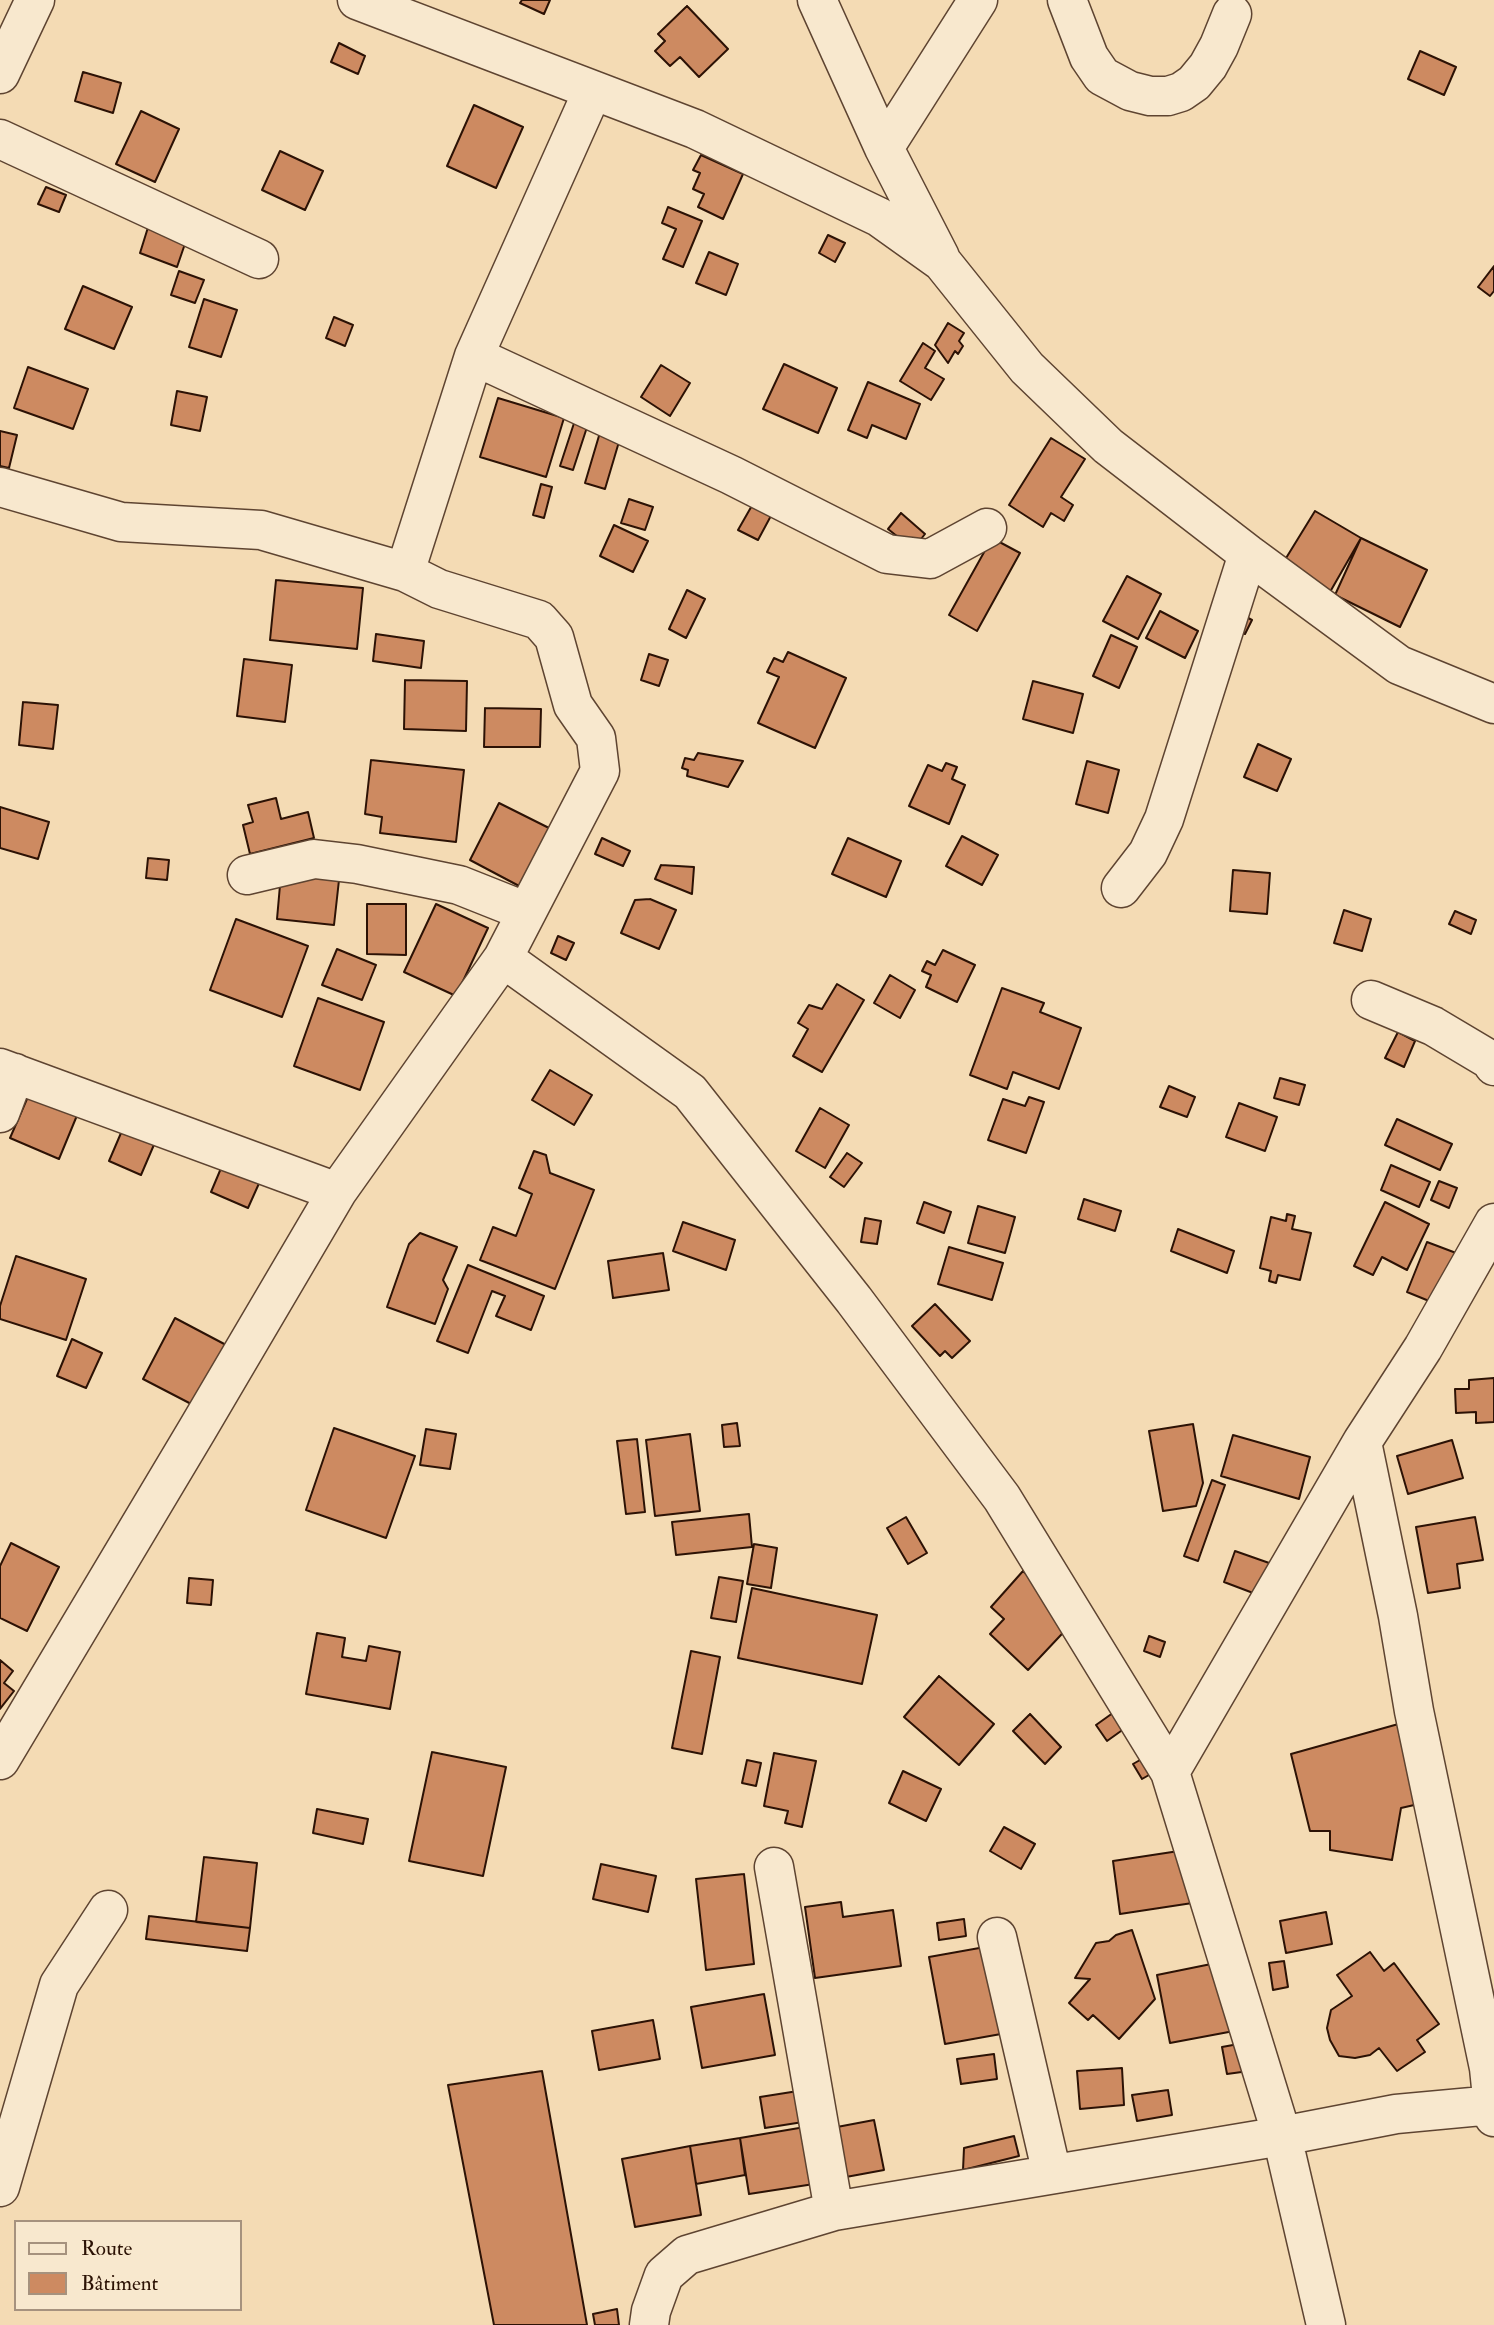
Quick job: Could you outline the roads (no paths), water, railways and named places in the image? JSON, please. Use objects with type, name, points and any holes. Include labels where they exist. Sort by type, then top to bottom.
[{"type":"street","points":[[0,74],[34,0]]},
{"type":"street","points":[[356,0],[695,129],[879,217],[942,262]]},
{"type":"street","points":[[817,0],[884,148],[942,262],[1027,368],[1108,446],[1248,554],[1399,665],[1494,704]]},
{"type":"street","points":[[884,148],[978,0]]},
{"type":"street","points":[[1067,0],[1088,57],[1102,76],[1130,90],[1150,96],[1168,96],[1181,92],[1194,83],[1208,66],[1232,15]]},
{"type":"street","points":[[405,572],[474,356],[593,90]]},
{"type":"street","points":[[0,139],[259,259]]},
{"type":"street","points":[[474,356],[732,475],[887,554],[930,559],[987,528]]},
{"type":"street","points":[[0,487],[121,522],[261,530],[405,572],[439,589],[539,620],[554,637],[573,705],[596,738],[600,771],[503,958],[337,1192],[0,1760]]},
{"type":"street","points":[[1121,888],[1148,853],[1164,819],[1248,554]]},
{"type":"street","points":[[247,875],[314,859],[357,864],[459,886],[527,912]]},
{"type":"street","points":[[503,958],[690,1092],[854,1300],[1002,1498],[1170,1772],[1282,2136],[1326,2325]]},
{"type":"street","points":[[1371,1000],[1433,1026],[1490,1060],[1494,1066]]},
{"type":"street","points":[[0,1113],[7,1071],[337,1192]]},
{"type":"street","points":[[1170,1772],[1362,1442],[1423,1348],[1494,1223]]},
{"type":"street","points":[[649,2325],[651,2311],[664,2275],[687,2255],[834,2211],[1282,2136],[1396,2114],[1494,2109],[1489,2068],[1414,1711],[1398,1615],[1362,1442]]},
{"type":"street","points":[[774,1867],[834,2211]]},
{"type":"street","points":[[0,2187],[59,1985],[108,1910]]},
{"type":"street","points":[[997,1937],[1052,2174]]}]
